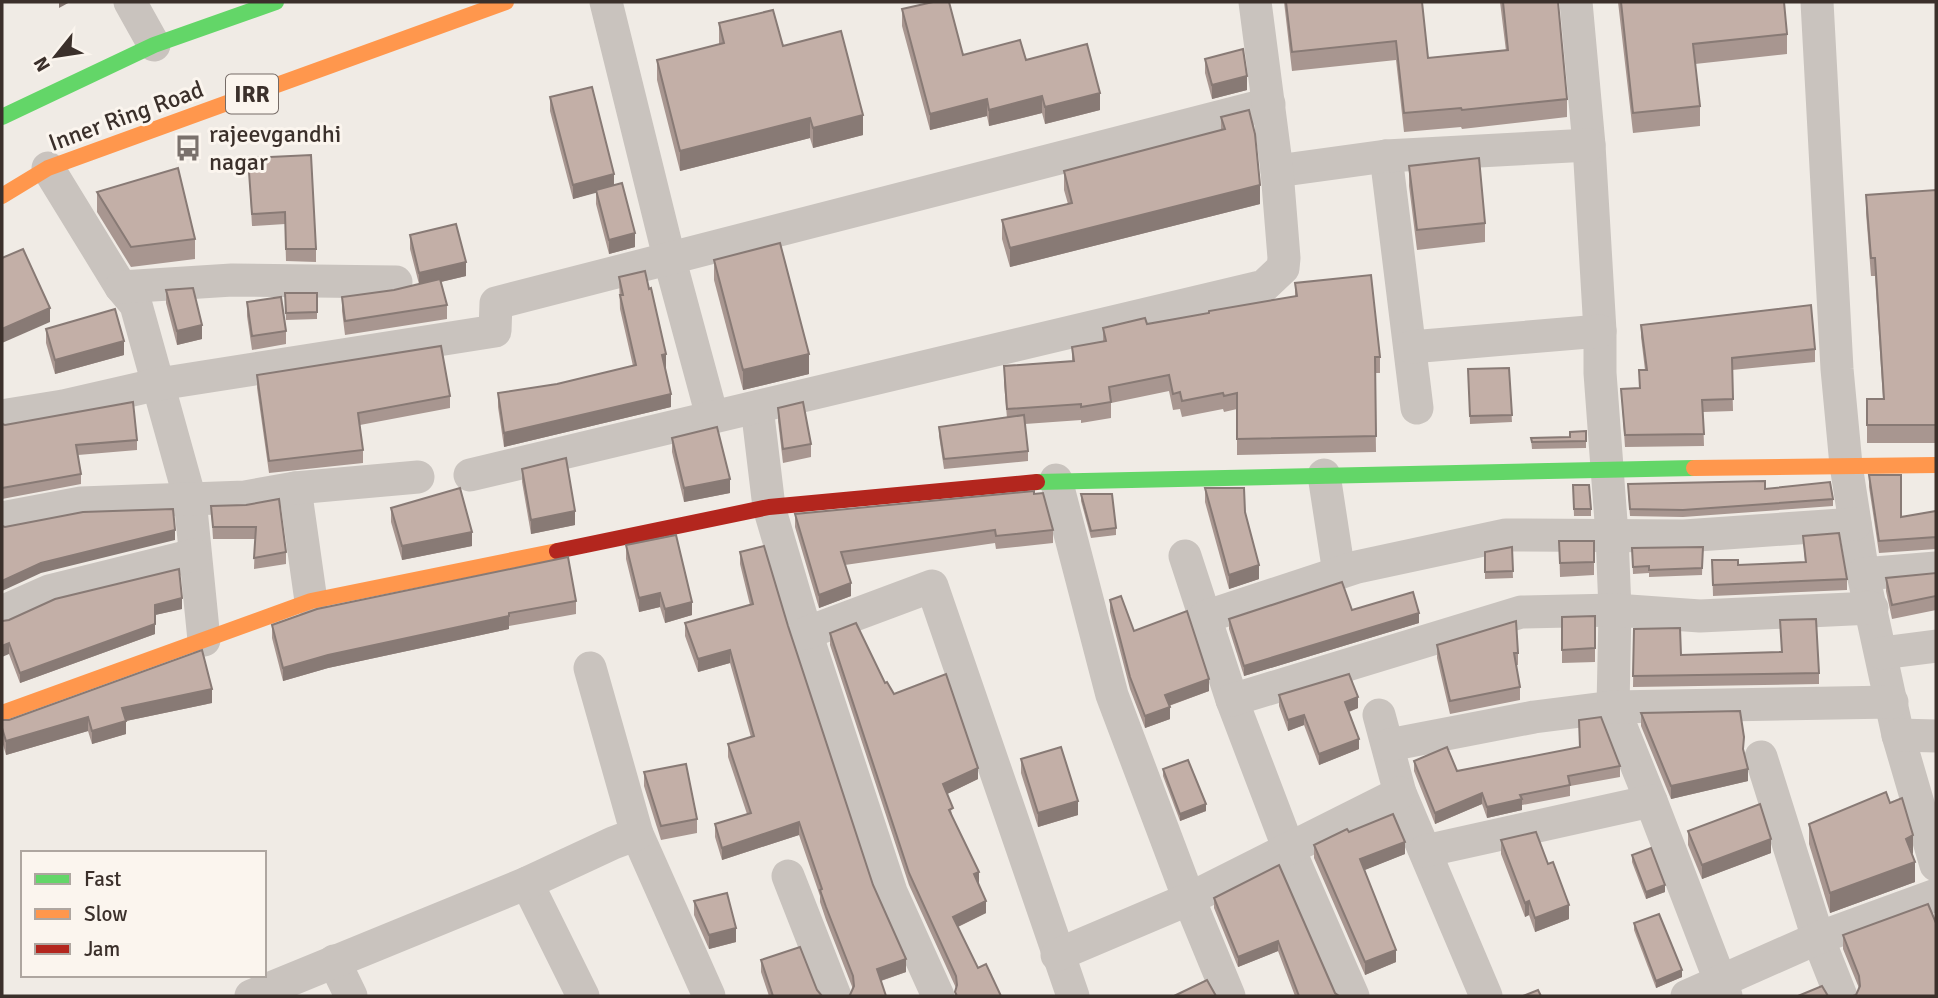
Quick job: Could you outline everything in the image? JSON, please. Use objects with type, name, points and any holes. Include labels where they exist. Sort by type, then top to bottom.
[{"type":"main road","name":"Inner Ring Road","points":[[2,117],[154,45],[276,2]]},
{"type":"main road","name":"Inner Ring Road","points":[[2,196],[48,168],[506,2]]},
{"type":"main road","points":[[2,713],[311,601],[769,506],[1056,480],[1846,465],[1936,466]]},
{"type":"street","points":[[130,2],[154,45]]},
{"type":"street","points":[[606,2],[669,257],[712,416]]},
{"type":"street","points":[[470,474],[1264,286],[1283,268],[1277,171],[1255,2]]},
{"type":"street","points":[[1576,2],[1590,145],[1600,373],[1612,536],[1615,610],[1613,706],[1724,990]]},
{"type":"street","points":[[1817,2],[1846,465],[1863,574],[1898,734],[1936,865]]},
{"type":"street","points":[[2,416],[63,406],[159,384],[495,331],[496,303],[1269,104]]},
{"type":"street","points":[[1277,171],[1385,156],[1590,145]]},
{"type":"street","points":[[1385,156],[1417,408]]},
{"type":"street","points":[[48,168],[121,287],[136,304],[190,499],[204,640]]},
{"type":"street","points":[[121,287],[232,280],[396,282]]},
{"type":"street","points":[[1411,347],[1600,331]]},
{"type":"street","points":[[757,407],[769,506],[806,633],[891,892],[938,996]]},
{"type":"street","points":[[1324,475],[1339,573]]},
{"type":"street","points":[[2,518],[81,503],[245,497],[295,488],[418,477]]},
{"type":"street","points":[[1056,480],[1112,695],[1189,899],[1229,996]]},
{"type":"street","points":[[295,488],[311,601]]},
{"type":"street","points":[[1205,617],[1339,573],[1506,535],[1684,536],[1855,524]]},
{"type":"street","points":[[2,612],[50,591],[194,555]]},
{"type":"street","points":[[1185,556],[1232,700],[1288,847],[1353,996]]},
{"type":"street","points":[[1863,574],[1936,568]]},
{"type":"street","points":[[806,633],[932,586],[1073,996]]},
{"type":"street","points":[[1232,700],[1521,612],[1615,610],[1700,616],[1871,608]]},
{"type":"street","points":[[1882,653],[1936,646]]},
{"type":"street","points":[[590,668],[637,834],[709,996]]},
{"type":"street","points":[[1486,996],[1400,793],[1384,730],[1534,717],[1613,706],[1892,702]]},
{"type":"street","points":[[1898,734],[1936,736]]},
{"type":"street","points":[[1761,757],[1818,938],[1841,996]]},
{"type":"street","points":[[1057,955],[1189,899],[1400,793]]},
{"type":"street","points":[[1425,851],[1651,801]]},
{"type":"street","points":[[251,996],[527,883],[637,834]]},
{"type":"street","points":[[788,876],[835,996]]},
{"type":"street","points":[[527,883],[583,996]]},
{"type":"street","points":[[1687,996],[1724,990],[1818,938],[1936,895]]},
{"type":"street","points":[[334,961],[351,996]]},
{"type":"building","points":[[933,2],[949,2],[963,55],[1020,40],[1026,60],[1087,44],[1100,93],[1045,107],[1042,96],[989,110],[987,99],[930,114],[902,9]]},
{"type":"building","points":[[1286,2],[1422,2],[1428,58],[1508,50],[1503,2],[1558,2],[1567,99],[1404,113],[1396,41],[1292,52]]},
{"type":"building","points":[[1621,2],[1784,2],[1787,34],[1693,44],[1700,106],[1633,113]]},
{"type":"building","points":[[773,10],[783,46],[841,31],[863,115],[813,128],[810,118],[680,151],[657,60],[724,43],[719,23]]},
{"type":"building","points":[[1243,49],[1247,76],[1212,85],[1205,59]]},
{"type":"building","points":[[592,87],[614,174],[573,185],[550,97]]},
{"type":"building","points":[[1249,110],[1255,134],[1260,185],[1010,248],[1002,220],[1072,203],[1064,171],[1225,129],[1221,117]]},
{"type":"building","points":[[311,155],[316,249],[286,249],[285,212],[252,214],[248,158]]},
{"type":"building","points":[[1479,158],[1485,223],[1417,230],[1409,166]]},
{"type":"building","points":[[178,168],[195,239],[131,247],[97,192]]},
{"type":"building","points":[[622,183],[635,233],[609,240],[596,190]]},
{"type":"building","points":[[1936,190],[1936,425],[1867,425],[1867,399],[1884,399],[1875,258],[1871,258],[1866,195]]},
{"type":"building","points":[[456,224],[466,262],[419,273],[410,235]]},
{"type":"building","points":[[780,243],[809,354],[743,370],[714,260]]},
{"type":"building","points":[[23,249],[50,308],[2,329],[2,258]]},
{"type":"building","points":[[645,271],[666,354],[662,355],[671,394],[504,433],[498,393],[557,384],[636,365],[620,295],[623,295],[619,277]]},
{"type":"building","points":[[1371,275],[1380,357],[1375,357],[1376,436],[1237,439],[1237,393],[1182,401],[1180,392],[1173,394],[1169,375],[1109,387],[1111,402],[1081,407],[1081,404],[1007,409],[1004,366],[1074,361],[1072,347],[1106,341],[1103,328],[1145,318],[1147,324],[1297,296],[1295,283]]},
{"type":"building","points":[[440,279],[447,305],[345,321],[342,297],[394,290]]},
{"type":"building","points":[[193,288],[202,325],[177,331],[166,290]]},
{"type":"building","points":[[285,293],[317,293],[317,312],[286,313]]},
{"type":"building","points":[[281,297],[286,331],[252,336],[247,302]]},
{"type":"building","points":[[1811,305],[1815,349],[1732,358],[1733,399],[1702,400],[1704,434],[1625,435],[1621,389],[1640,388],[1639,370],[1647,370],[1641,325]]},
{"type":"building","points":[[115,309],[124,341],[55,360],[46,329]]},
{"type":"building","points":[[441,346],[450,396],[358,413],[363,450],[269,461],[257,375]]},
{"type":"building","points":[[1509,368],[1512,415],[1470,416],[1468,369]]},
{"type":"building","points":[[133,402],[137,440],[76,445],[81,474],[2,488],[2,424]]},
{"type":"building","points":[[803,402],[811,444],[783,449],[778,408]]},
{"type":"building","points":[[1024,415],[1028,451],[944,459],[939,427]]},
{"type":"building","points":[[717,427],[730,479],[684,488],[672,438]]},
{"type":"building","points":[[1586,431],[1586,441],[1532,442],[1531,438],[1570,437],[1570,432]]},
{"type":"building","points":[[566,458],[575,511],[531,520],[522,469]]},
{"type":"building","points":[[1869,475],[1901,475],[1901,517],[1936,511],[1936,537],[1879,541]]},
{"type":"building","points":[[1765,481],[1765,489],[1830,482],[1833,499],[1683,510],[1630,509],[1628,484]]},
{"type":"building","points":[[1573,485],[1589,485],[1591,509],[1574,509]]},
{"type":"building","points":[[460,488],[472,532],[402,546],[391,508]]},
{"type":"building","points":[[1205,488],[1244,488],[1245,512],[1259,565],[1229,575]]},
{"type":"building","points":[[1034,491],[1034,494],[1043,493],[1053,530],[996,536],[995,530],[841,552],[851,583],[819,595],[795,514]]},
{"type":"building","points":[[1081,494],[1112,494],[1116,528],[1091,531]]},
{"type":"building","points":[[279,499],[286,552],[254,558],[256,527],[213,527],[211,506],[246,505]]},
{"type":"building","points":[[173,509],[175,530],[41,563],[2,581],[2,526],[83,512]]},
{"type":"building","points":[[1839,533],[1847,579],[1713,585],[1712,560],[1738,560],[1738,565],[1806,562],[1803,536]]},
{"type":"building","points":[[676,535],[692,602],[665,609],[660,593],[639,598],[626,545]]},
{"type":"building","points":[[1559,541],[1594,541],[1594,562],[1560,563]]},
{"type":"building","points":[[764,546],[873,885],[906,959],[877,969],[886,996],[849,996],[854,986],[853,976],[820,890],[822,889],[799,822],[722,848],[715,824],[751,813],[728,744],[754,736],[730,650],[698,659],[685,623],[753,604],[740,552]]},
{"type":"building","points":[[1512,547],[1513,571],[1485,572],[1485,552]]},
{"type":"building","points":[[1703,547],[1702,568],[1649,570],[1649,566],[1633,567],[1632,548]]},
{"type":"building","points":[[568,557],[576,601],[509,613],[509,616],[328,655],[283,668],[272,625],[317,609]]},
{"type":"building","points":[[179,569],[182,598],[155,605],[155,624],[20,673],[9,643],[2,646],[2,621],[55,599]]},
{"type":"building","points":[[1936,573],[1936,596],[1892,605],[1886,578]]},
{"type":"building","points":[[1342,582],[1352,610],[1413,592],[1419,613],[1244,666],[1229,619]]},
{"type":"building","points":[[1121,596],[1134,631],[1187,611],[1209,679],[1165,695],[1170,707],[1145,716],[1130,677],[1110,600]]},
{"type":"building","points":[[1595,616],[1595,648],[1562,650],[1562,617]]},
{"type":"building","points":[[1816,619],[1819,673],[1633,676],[1634,629],[1680,628],[1681,655],[1782,652],[1780,620]]},
{"type":"building","points":[[1516,621],[1518,653],[1514,653],[1520,687],[1450,701],[1437,645]]},
{"type":"building","points":[[856,623],[885,683],[887,682],[894,694],[946,674],[978,768],[943,784],[953,808],[949,810],[979,872],[974,874],[986,901],[953,917],[978,968],[986,964],[1001,996],[957,996],[955,992],[956,976],[909,873],[830,633]]},
{"type":"building","points":[[202,650],[212,689],[122,708],[126,721],[92,731],[88,717],[6,741],[2,720],[9,720]]},
{"type":"building","points":[[1349,674],[1358,697],[1345,702],[1359,739],[1319,754],[1304,715],[1288,720],[1279,695]]},
{"type":"building","points":[[1740,711],[1743,749],[1748,769],[1671,786],[1641,713]]},
{"type":"building","points":[[1601,717],[1620,766],[1568,776],[1570,785],[1520,795],[1522,799],[1487,807],[1482,793],[1435,813],[1414,761],[1447,747],[1457,771],[1580,747],[1579,720]]},
{"type":"building","points":[[1061,747],[1078,801],[1038,813],[1021,759]]},
{"type":"building","points":[[1188,760],[1206,804],[1180,814],[1163,769]]},
{"type":"building","points":[[686,764],[697,819],[661,826],[644,772]]},
{"type":"building","points":[[1886,792],[1890,803],[1902,798],[1913,835],[1906,839],[1915,862],[1830,893],[1809,824]]},
{"type":"building","points":[[1760,804],[1771,839],[1702,865],[1688,831]]},
{"type":"building","points":[[1393,814],[1405,842],[1360,859],[1396,950],[1365,962],[1314,845],[1347,829],[1349,832]]},
{"type":"building","points":[[1536,832],[1548,864],[1553,862],[1569,905],[1535,918],[1529,901],[1525,903],[1501,840]]},
{"type":"building","points":[[1651,848],[1665,885],[1646,892],[1632,855]]},
{"type":"building","points":[[1279,865],[1335,993],[1339,996],[1299,996],[1278,941],[1238,957],[1214,898]]},
{"type":"building","points":[[727,893],[736,928],[709,935],[694,901]]},
{"type":"building","points":[[1928,904],[1936,923],[1936,996],[1853,996],[1860,986],[1859,976],[1843,935]]},
{"type":"building","points":[[1659,914],[1682,970],[1656,981],[1634,923]]},
{"type":"building","points":[[800,947],[817,990],[822,996],[773,996],[761,960]]},
{"type":"building","points":[[1207,980],[1216,996],[1174,996]]},
{"type":"building","points":[[1822,986],[1828,996],[1798,996]]},
{"type":"building","points":[[1538,990],[1541,996],[1523,996]]},
{"type":"traffic: fast","points":[[2,117],[154,45],[276,2]]},
{"type":"traffic: fast","points":[[1037,482],[1694,468]]},
{"type":"traffic: slow","points":[[2,196],[48,168],[506,2]]},
{"type":"traffic: slow","points":[[1694,468],[1936,465]]},
{"type":"traffic: slow","points":[[2,713],[311,601],[557,551]]},
{"type":"traffic: jam","points":[[557,551],[769,507],[1037,482]]},
{"type":"place","name":"rajeevgandhi nagar","points":[[188,148]]}]
